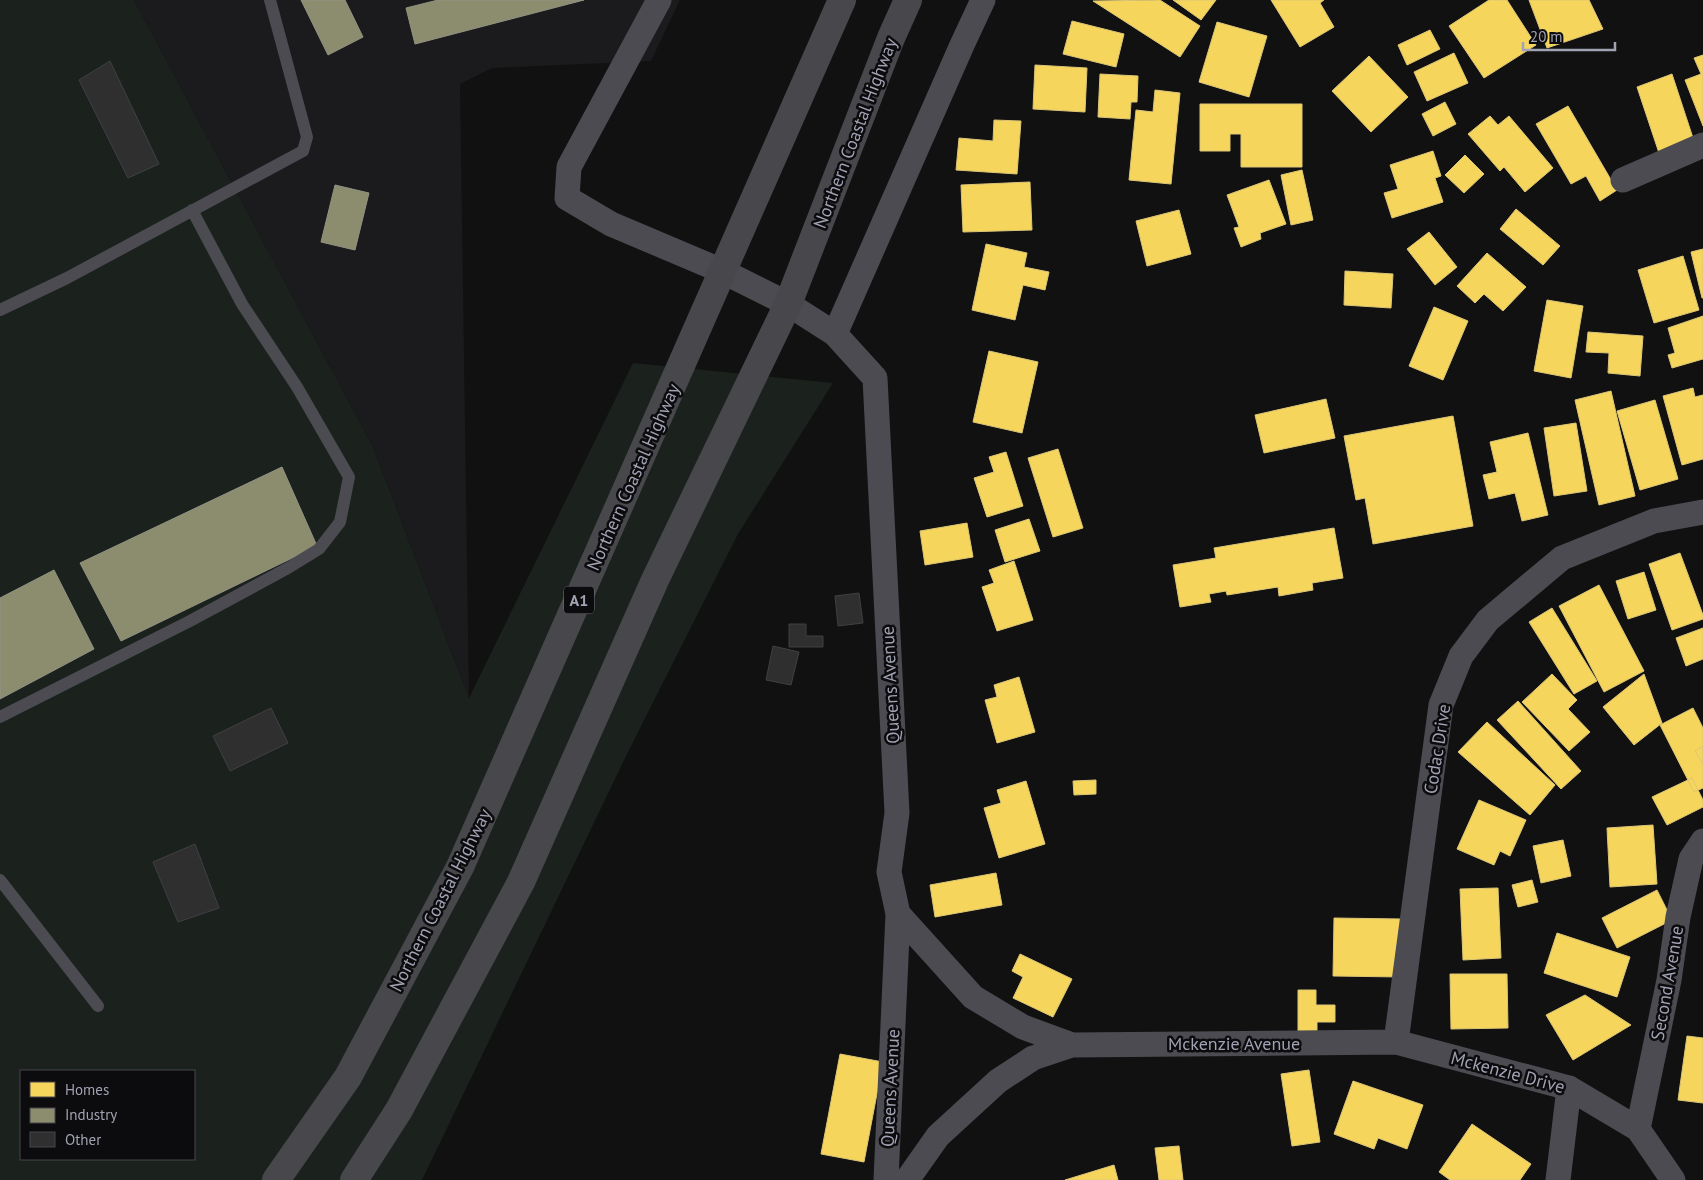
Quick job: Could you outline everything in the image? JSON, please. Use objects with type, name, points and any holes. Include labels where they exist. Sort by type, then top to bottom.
[{"type":"highway","name":"Northern Coastal Highway","points":[[276,1180],[348,1076],[460,867],[639,465],[722,271],[842,0]]},
{"type":"highway","name":"Northern Coastal Highway","points":[[354,1180],[399,1110],[522,882],[655,580],[788,304],[890,38],[908,0]]},
{"type":"street","name":"Queens Avenue","points":[[659,0],[569,167],[567,198],[611,224],[722,271],[788,304],[835,334],[875,378],[897,813],[889,872],[898,914],[886,1180]]},
{"type":"street","points":[[835,334],[983,0]]},
{"type":"street","points":[[1623,180],[1703,145]]},
{"type":"street","name":"Codac Drive","points":[[1396,1042],[1441,705],[1461,656],[1488,620],[1562,558],[1654,521],[1703,512]]},
{"type":"street","name":"Second Avenue","points":[[1638,1129],[1669,980],[1680,907],[1691,859],[1703,840]]},
{"type":"street","name":"Mckenzie Avenue","points":[[898,914],[972,997],[1023,1027],[1072,1045]]},
{"type":"street","name":"Mckenzie Avenue","points":[[907,1180],[938,1136],[998,1081],[1032,1058],[1072,1045],[1122,1043],[1396,1042]]},
{"type":"street","name":"Mckenzie Drive","points":[[1396,1042],[1570,1088],[1638,1129],[1673,1180]]},
{"type":"street","points":[[1558,1180],[1570,1088]]},
{"type":"lane","points":[[0,310],[67,278],[303,151],[307,137],[270,0]]},
{"type":"lane","points":[[0,717],[190,621],[288,568],[319,549],[340,522],[349,477],[297,387],[242,304],[192,210]]},
{"type":"lane","points":[[0,880],[98,1006]]},
{"type":"shaded area","points":[[0,0],[134,0],[373,447],[469,698],[633,363],[833,383],[738,534],[628,752],[422,1180],[0,1180]]},
{"type":"shaded area","points":[[134,0],[680,0],[651,61],[492,68],[460,84],[469,698],[373,447]]},
{"type":"building: Homes","points":[[1160,0],[1200,26],[1180,57],[1093,1]]},
{"type":"building: Homes","points":[[1173,0],[1216,0],[1201,20]]},
{"type":"building: Homes","points":[[1271,0],[1324,0],[1320,3],[1334,27],[1300,47]]},
{"type":"building: Homes","points":[[1489,0],[1507,0],[1536,45],[1484,78],[1449,26]]},
{"type":"building: Homes","points":[[1529,0],[1589,0],[1603,29],[1547,48]]},
{"type":"building: Homes","points":[[1072,21],[1124,34],[1116,67],[1063,54]]},
{"type":"building: Homes","points":[[1217,22],[1267,36],[1249,97],[1199,82]]},
{"type":"building: Homes","points":[[1430,30],[1440,49],[1407,65],[1398,45]]},
{"type":"building: Homes","points":[[1454,53],[1468,83],[1427,101],[1414,72]]},
{"type":"building: Homes","points":[[1703,55],[1703,126],[1685,80],[1701,74],[1694,58]]},
{"type":"building: Homes","points":[[1369,56],[1408,97],[1371,132],[1332,91]]},
{"type":"building: Homes","points":[[1035,65],[1087,68],[1085,112],[1033,109]]},
{"type":"building: Homes","points":[[1100,74],[1138,76],[1137,102],[1131,102],[1130,119],[1098,117]]},
{"type":"building: Homes","points":[[1672,74],[1694,141],[1659,153],[1637,87]]},
{"type":"building: Homes","points":[[1155,90],[1180,93],[1171,184],[1129,180],[1136,110],[1153,112]]},
{"type":"building: Homes","points":[[1445,102],[1456,124],[1433,136],[1422,114]]},
{"type":"building: Homes","points":[[1200,104],[1302,104],[1302,167],[1241,167],[1241,134],[1230,134],[1230,151],[1200,151]]},
{"type":"building: Homes","points":[[1568,106],[1617,190],[1600,201],[1586,176],[1571,184],[1536,124]]},
{"type":"building: Homes","points":[[1490,116],[1498,125],[1509,116],[1553,168],[1525,192],[1504,167],[1500,171],[1468,134]]},
{"type":"building: Homes","points":[[994,120],[1021,121],[1017,174],[956,170],[959,138],[993,141]]},
{"type":"building: Homes","points":[[1433,151],[1441,176],[1435,178],[1443,202],[1392,218],[1384,193],[1398,189],[1390,165]]},
{"type":"building: Homes","points":[[1465,155],[1484,174],[1464,193],[1445,175]]},
{"type":"building: Homes","points":[[1302,170],[1313,220],[1291,225],[1281,175]]},
{"type":"building: Homes","points":[[1269,180],[1286,224],[1260,233],[1261,239],[1241,247],[1234,228],[1239,227],[1227,195]]},
{"type":"building: Homes","points":[[1030,182],[1032,230],[963,232],[961,185]]},
{"type":"building: Homes","points":[[1516,209],[1560,246],[1543,265],[1500,229]]},
{"type":"building: Homes","points":[[1179,210],[1191,254],[1147,266],[1136,221]]},
{"type":"building: Homes","points":[[1429,232],[1457,267],[1435,285],[1407,249]]},
{"type":"building: Homes","points":[[986,244],[1027,253],[1024,267],[1049,272],[1045,290],[1023,285],[1015,320],[972,310]]},
{"type":"building: Homes","points":[[1703,249],[1703,298],[1702,298],[1691,252]]},
{"type":"building: Homes","points":[[1487,253],[1526,287],[1503,311],[1484,294],[1475,303],[1457,286]]},
{"type":"building: Homes","points":[[1683,256],[1699,310],[1654,323],[1638,270]]},
{"type":"building: Homes","points":[[1345,271],[1393,274],[1391,308],[1344,305]]},
{"type":"building: Homes","points":[[1547,300],[1583,306],[1571,378],[1534,371]]},
{"type":"building: Homes","points":[[1434,307],[1468,321],[1443,380],[1409,366]]},
{"type":"building: Homes","points":[[1703,316],[1703,359],[1672,368],[1668,355],[1675,353],[1668,328]]},
{"type":"building: Homes","points":[[1588,332],[1643,336],[1640,376],[1608,373],[1609,353],[1586,352]]},
{"type":"building: Homes","points":[[989,351],[1038,362],[1022,433],[973,422]]},
{"type":"building: Homes","points":[[1693,388],[1695,397],[1703,395],[1703,459],[1682,465],[1663,396]]},
{"type":"building: Homes","points":[[1611,391],[1635,496],[1599,505],[1575,400]]},
{"type":"building: Homes","points":[[1326,399],[1335,438],[1264,453],[1255,415]]},
{"type":"building: Homes","points":[[1655,400],[1678,479],[1640,490],[1617,411]]},
{"type":"building: Homes","points":[[1453,416],[1473,526],[1373,544],[1365,498],[1356,500],[1344,436]]},
{"type":"building: Homes","points":[[1576,423],[1587,491],[1554,496],[1544,428]]},
{"type":"building: Homes","points":[[1528,433],[1548,515],[1522,521],[1515,493],[1489,499],[1483,475],[1497,472],[1490,442]]},
{"type":"building: Homes","points":[[1058,449],[1083,528],[1053,537],[1028,458]]},
{"type":"building: Homes","points":[[1006,452],[1023,506],[987,517],[974,478],[994,472],[989,457]]},
{"type":"building: Homes","points":[[1029,519],[1040,551],[1005,562],[995,530]]},
{"type":"building: Homes","points":[[967,523],[973,557],[925,565],[920,531]]},
{"type":"building: Homes","points":[[1334,528],[1343,578],[1312,583],[1313,590],[1279,596],[1278,587],[1227,595],[1226,591],[1209,594],[1211,602],[1180,607],[1173,565],[1216,558],[1214,548]]},
{"type":"building: Homes","points":[[1680,553],[1703,619],[1672,630],[1649,564]]},
{"type":"building: Homes","points":[[1014,561],[1033,620],[997,631],[982,587],[994,583],[989,570]]},
{"type":"building: Homes","points":[[1644,572],[1656,610],[1628,619],[1616,581]]},
{"type":"building: Homes","points":[[1599,585],[1644,671],[1604,692],[1559,606]]},
{"type":"building: Homes","points":[[1552,608],[1597,681],[1574,694],[1529,622]]},
{"type":"building: Homes","points":[[1703,628],[1703,659],[1686,666],[1676,638]]},
{"type":"building: Homes","points":[[1552,674],[1577,700],[1568,709],[1590,732],[1569,751],[1522,702]]},
{"type":"building: Homes","points":[[1644,674],[1662,723],[1634,745],[1603,707]]},
{"type":"building: Homes","points":[[1019,677],[1035,732],[997,743],[985,700],[997,697],[994,685]]},
{"type":"building: Homes","points":[[1518,701],[1581,771],[1561,789],[1497,720]]},
{"type":"building: Homes","points":[[1693,708],[1703,728],[1703,788],[1694,792],[1660,725]]},
{"type":"building: Homes","points":[[1487,722],[1555,785],[1530,815],[1458,752]]},
{"type":"building: Homes","points":[[1703,746],[1703,764],[1695,751]]},
{"type":"building: Homes","points":[[1692,778],[1703,800],[1703,807],[1667,825],[1652,797]]},
{"type":"building: Homes","points":[[1096,780],[1096,794],[1074,795],[1073,781]]},
{"type":"building: Homes","points":[[1026,781],[1045,844],[999,858],[984,808],[1001,803],[997,790]]},
{"type":"building: Homes","points":[[1479,800],[1526,820],[1510,856],[1500,851],[1494,865],[1457,849]]},
{"type":"building: Homes","points":[[1653,825],[1657,884],[1610,887],[1607,828]]},
{"type":"building: Homes","points":[[1563,840],[1571,876],[1541,883],[1533,846]]},
{"type":"building: Homes","points":[[996,873],[1002,905],[935,917],[930,885]]},
{"type":"building: Homes","points":[[1532,880],[1538,902],[1518,907],[1512,885]]},
{"type":"building: Homes","points":[[1498,888],[1501,958],[1463,960],[1460,889]]},
{"type":"building: Homes","points":[[1657,890],[1672,920],[1617,948],[1602,918]]},
{"type":"building: Homes","points":[[1334,918],[1402,919],[1401,977],[1333,976]]},
{"type":"building: Homes","points":[[1557,933],[1630,957],[1617,997],[1544,973]]},
{"type":"building: Homes","points":[[1020,954],[1072,979],[1053,1017],[1013,998],[1023,977],[1012,971]]},
{"type":"building: Homes","points":[[1450,974],[1507,974],[1508,1028],[1451,1029]]},
{"type":"building: Homes","points":[[1298,990],[1316,990],[1316,1005],[1335,1005],[1335,1022],[1317,1022],[1317,1033],[1298,1033]]},
{"type":"building: Homes","points":[[1585,995],[1631,1025],[1573,1060],[1546,1015]]},
{"type":"building: Homes","points":[[1687,1036],[1703,1038],[1703,1103],[1678,1100]]},
{"type":"building: Homes","points":[[840,1054],[883,1062],[864,1162],[821,1154]]},
{"type":"building: Homes","points":[[1309,1070],[1320,1142],[1292,1146],[1281,1074]]},
{"type":"building: Homes","points":[[1353,1081],[1423,1105],[1407,1149],[1378,1138],[1374,1149],[1334,1134]]},
{"type":"building: Homes","points":[[1472,1124],[1531,1164],[1520,1180],[1450,1180],[1439,1172]]},
{"type":"building: Homes","points":[[1179,1146],[1183,1180],[1159,1180],[1155,1148]]},
{"type":"building: Homes","points":[[1114,1165],[1118,1180],[1065,1180]]},
{"type":"building: Industry","points":[[301,0],[345,0],[363,37],[328,55]]},
{"type":"building: Industry","points":[[438,0],[584,0],[415,44],[406,8]]},
{"type":"building: Industry","points":[[335,185],[369,193],[355,250],[321,242]]},
{"type":"building: Industry","points":[[282,467],[317,546],[121,641],[80,563]]},
{"type":"building: Industry","points":[[54,570],[94,649],[0,699],[0,598]]},
{"type":"building: Other","points":[[110,61],[159,164],[128,178],[79,80]]},
{"type":"building: Other","points":[[859,593],[863,623],[838,626],[835,596]]},
{"type":"building: Other","points":[[789,624],[806,624],[806,636],[823,636],[823,647],[789,647]]},
{"type":"building: Other","points":[[773,646],[799,652],[791,685],[766,680]]},
{"type":"building: Other","points":[[271,708],[288,743],[230,771],[213,736]]},
{"type":"building: Other","points":[[195,844],[219,908],[178,922],[153,862]]}]
